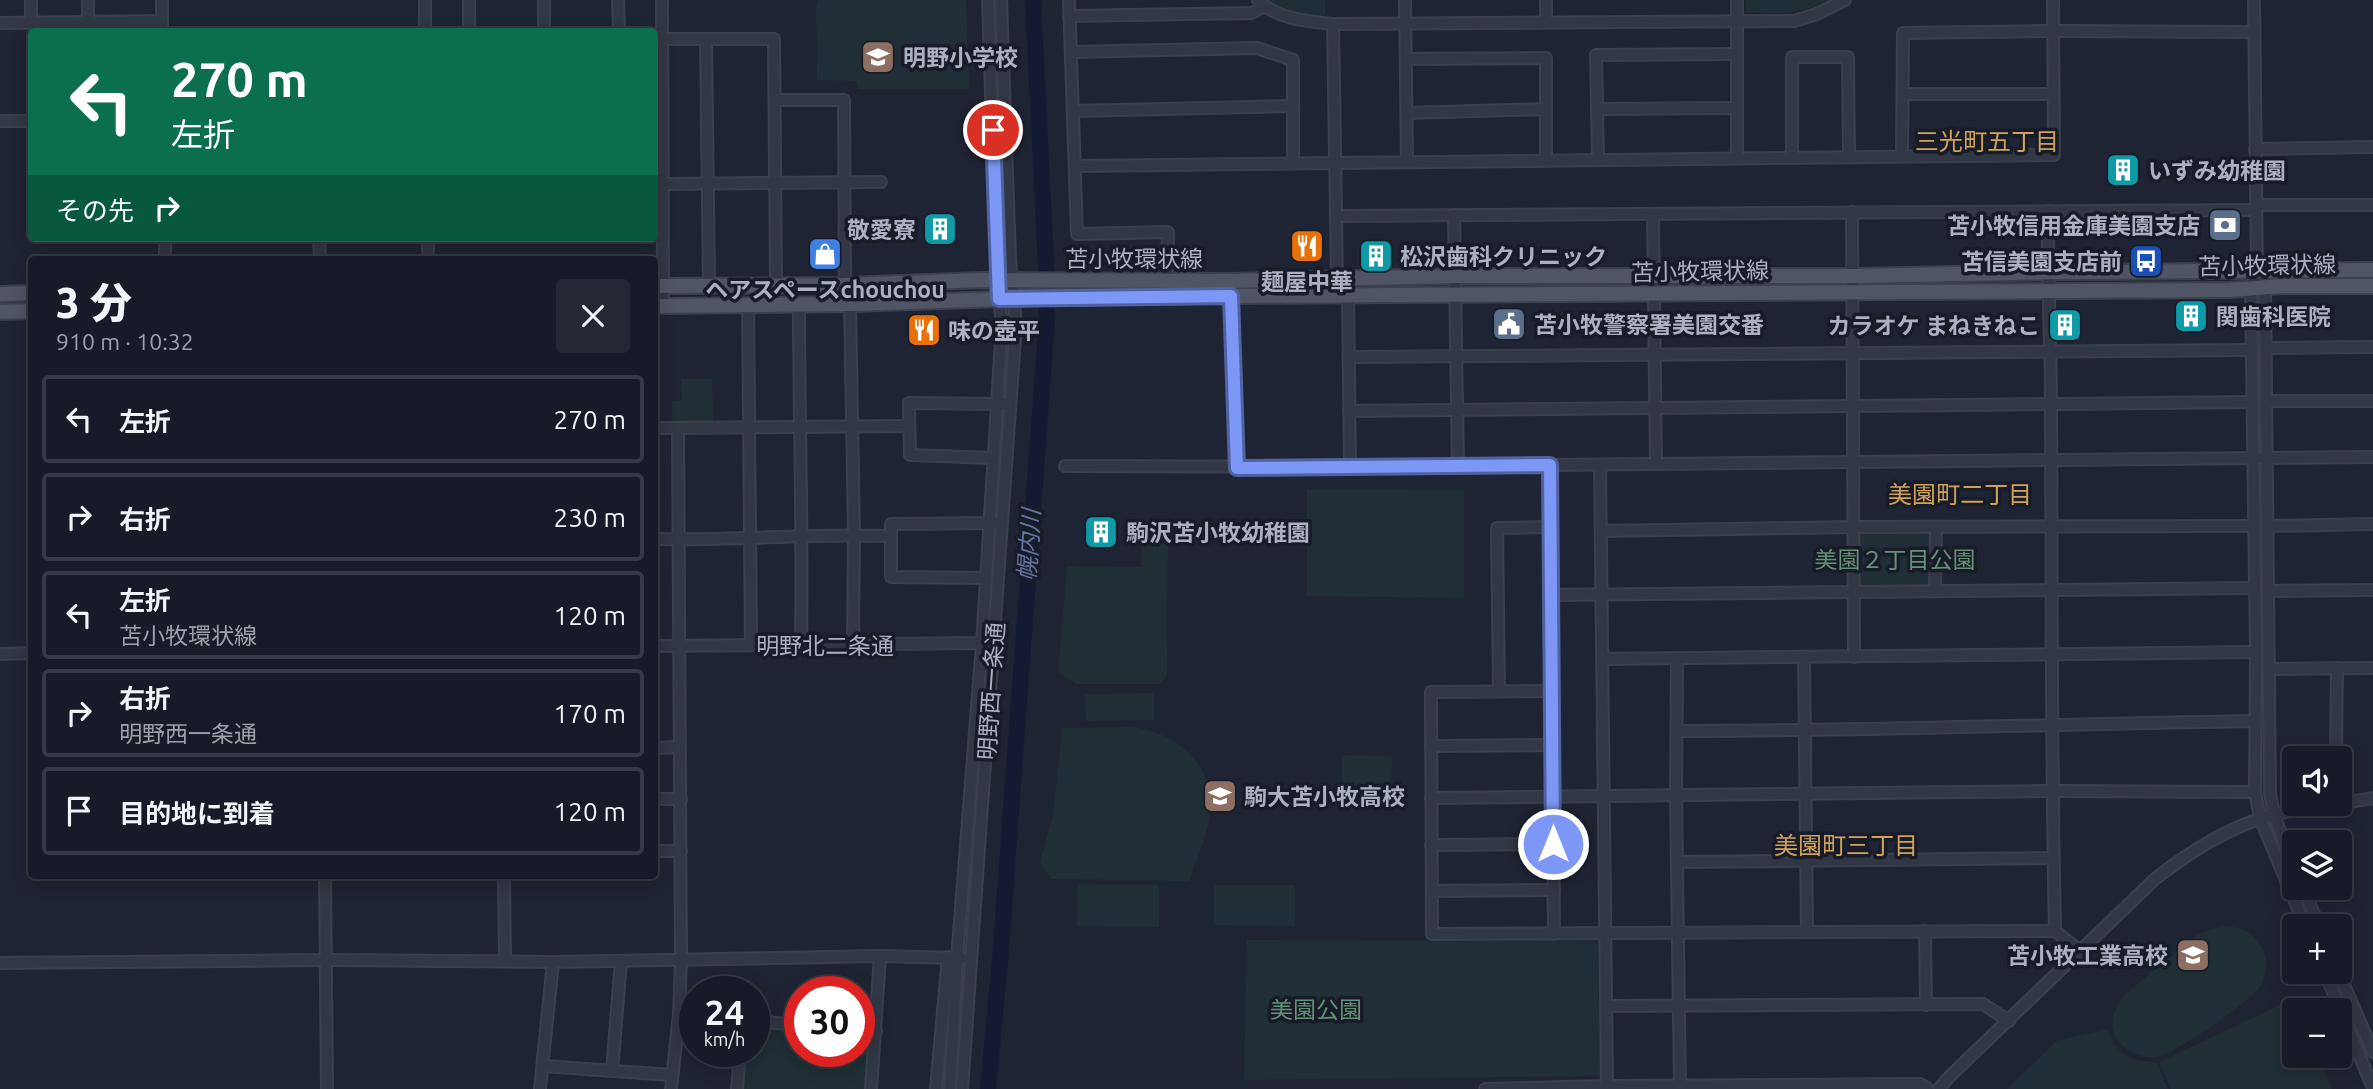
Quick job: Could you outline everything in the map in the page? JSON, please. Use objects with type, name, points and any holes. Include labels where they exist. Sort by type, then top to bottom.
[{"type":"main road","name":"苫小牧環状線","points":[[659,306],[850,304],[1062,297],[1231,289],[1337,278],[2373,270]]},
{"type":"main road","name":"苫小牧環状線","points":[[659,286],[1062,280],[1167,282],[1231,289],[1348,295],[2231,290],[2258,287],[2373,286]]},
{"type":"main road","points":[[0,294],[28,293]]},
{"type":"main road","points":[[0,312],[28,311]]},
{"type":"street","points":[[31,23],[32,0]]},
{"type":"street","points":[[88,0],[88,22]]},
{"type":"street","points":[[0,23],[88,22],[162,26],[162,0]]},
{"type":"street","points":[[425,0],[425,28]]},
{"type":"street","points":[[469,0],[469,28]]},
{"type":"street","points":[[544,0],[544,28]]},
{"type":"street","points":[[618,0],[619,28]]},
{"type":"street","points":[[659,306],[659,231],[663,184],[659,171],[658,39],[662,0]]},
{"type":"street","name":"明野西一条通","points":[[950,1089],[952,958],[982,644],[1002,324],[997,281],[988,0]]},
{"type":"street","name":"明野西一条通","points":[[962,1089],[1016,324],[1021,298],[1012,281],[1001,0]]},
{"type":"street","points":[[1069,0],[1077,234],[1168,232],[1167,282]]},
{"type":"street","points":[[1405,0],[1407,162]]},
{"type":"street","points":[[1546,0],[1546,22]]},
{"type":"street","points":[[1737,0],[1737,157]]},
{"type":"street","points":[[1069,16],[1251,13],[1261,3],[1293,20],[1333,24],[1794,21],[1817,14],[1845,0]]},
{"type":"street","points":[[1076,166],[2054,155],[2053,0]]},
{"type":"street","points":[[2254,0],[2257,270],[2266,348],[2270,793],[2282,836]]},
{"type":"street","points":[[1333,24],[1337,278]]},
{"type":"street","points":[[1902,155],[1903,33],[2255,32]]},
{"type":"street","points":[[658,39],[774,39],[776,285]]},
{"type":"street","points":[[706,39],[709,285]]},
{"type":"street","points":[[1071,52],[1257,48],[1293,60],[1293,163]]},
{"type":"street","points":[[1598,159],[1596,55],[1737,54]]},
{"type":"street","points":[[1791,157],[1792,57],[1848,57],[1849,156]]},
{"type":"street","points":[[1406,59],[1546,58],[1546,160]]},
{"type":"street","points":[[1903,94],[2053,94]]},
{"type":"street","points":[[775,100],[844,100],[845,285]]},
{"type":"street","points":[[1074,111],[1293,106]]},
{"type":"street","points":[[1597,109],[1737,108]]},
{"type":"street","points":[[1407,113],[1546,109]]},
{"type":"street","points":[[0,121],[28,121]]},
{"type":"street","points":[[2255,149],[2373,147]]},
{"type":"street","points":[[663,184],[881,182]]},
{"type":"street","points":[[1336,216],[2048,211],[2373,205]]},
{"type":"street","points":[[2048,211],[2055,931]]},
{"type":"street","points":[[1852,212],[1854,657]]},
{"type":"street","points":[[1454,215],[1458,465]]},
{"type":"street","points":[[1653,215],[1656,463]]},
{"type":"street","points":[[2258,287],[2252,350],[2255,792],[2260,818],[2300,914]]},
{"type":"street","points":[[1231,289],[1237,468]]},
{"type":"street","points":[[1348,295],[1350,467]]},
{"type":"street","points":[[850,304],[853,645]]},
{"type":"street","points":[[748,305],[751,645]]},
{"type":"street","points":[[799,305],[803,538],[801,645]]},
{"type":"street","points":[[2266,348],[2373,347]]},
{"type":"street","points":[[1349,357],[2252,350]]},
{"type":"street","points":[[2266,401],[2373,401]]},
{"type":"street","points":[[1349,411],[2253,402]]},
{"type":"street","points":[[993,458],[910,455],[909,403],[1011,405]]},
{"type":"street","points":[[658,428],[909,426]]},
{"type":"street","points":[[678,428],[680,976]]},
{"type":"street","points":[[1065,466],[1237,468],[2373,457]]},
{"type":"street","points":[[1550,465],[1554,934]]},
{"type":"street","points":[[1600,465],[1607,1087]]},
{"type":"street","points":[[985,579],[891,577],[891,524],[1003,524]]},
{"type":"street","points":[[2267,526],[2373,524]]},
{"type":"street","points":[[1601,531],[2254,526]]},
{"type":"street","points":[[1499,691],[1497,527],[1551,527]]},
{"type":"street","points":[[1935,590],[1936,527]]},
{"type":"street","points":[[658,539],[803,538],[854,534],[891,536]]},
{"type":"street","points":[[1551,595],[2255,588]]},
{"type":"street","points":[[2269,591],[2373,590]]},
{"type":"street","name":"明野北二条通","points":[[658,646],[995,643]]},
{"type":"street","points":[[1602,659],[2256,652]]},
{"type":"street","points":[[0,653],[28,653]]},
{"type":"street","points":[[1804,657],[1807,931]]},
{"type":"street","points":[[1677,659],[1680,1087]]},
{"type":"street","points":[[2269,668],[2373,668]]},
{"type":"street","points":[[2336,746],[2337,668]]},
{"type":"street","points":[[1552,691],[1431,692],[1432,934],[2055,931],[2080,951]]},
{"type":"street","points":[[1677,731],[1804,731],[2255,721]]},
{"type":"street","points":[[1431,746],[1553,745]]},
{"type":"street","points":[[658,748],[680,747]]},
{"type":"street","points":[[1431,798],[2052,791],[2255,792]]},
{"type":"street","points":[[2352,801],[2373,798]]},
{"type":"street","points":[[658,799],[681,799]]},
{"type":"street","points":[[1939,1089],[2155,879],[2189,853],[2223,833],[2260,818],[2282,814]]},
{"type":"street","points":[[1431,845],[1553,844]]},
{"type":"street","points":[[658,851],[681,851]]},
{"type":"street","points":[[1677,862],[2053,858]]},
{"type":"street","points":[[325,879],[327,1089]]},
{"type":"street","points":[[504,879],[505,960]]},
{"type":"street","points":[[1432,891],[1554,890]]},
{"type":"street","points":[[1925,931],[1926,1005]]},
{"type":"street","points":[[0,963],[326,960],[553,962],[880,956],[971,958]]},
{"type":"street","points":[[872,1089],[880,956]]},
{"type":"street","points":[[936,1089],[952,958]]},
{"type":"street","points":[[612,1071],[621,961]]},
{"type":"street","points":[[540,1089],[553,962]]},
{"type":"street","points":[[2329,984],[2373,1088]]},
{"type":"street","points":[[2344,984],[2373,1052]]},
{"type":"street","points":[[1606,1006],[1983,1004],[2009,1021]]},
{"type":"street","points":[[671,1089],[679,1014]]},
{"type":"street","points":[[542,1066],[672,1075]]},
{"type":"street","points":[[737,1089],[739,1067]]},
{"type":"street","points":[[1485,1089],[1920,1084],[1928,1089]]},
{"type":"green space","name":"明野小学校","points":[[819,0],[966,0],[969,89],[858,89],[857,81],[817,80],[816,8]]},
{"type":"green space","points":[[1266,0],[1325,0],[1325,15],[1294,14]]},
{"type":"green space","points":[[1746,0],[1829,0],[1809,9],[1778,13],[1746,12]]},
{"type":"green space","points":[[681,379],[712,379],[713,423],[672,424],[672,401],[682,400]]},
{"type":"green space","points":[[1307,489],[1464,490],[1464,598],[1307,596]]},
{"type":"green space","points":[[1142,525],[1164,525],[1168,532],[1167,676],[1160,684],[1076,684],[1058,672],[1067,566],[1141,567]]},
{"type":"green space","name":"美園２丁目公園","points":[[1854,527],[1936,527],[1935,590],[1855,590]]},
{"type":"green space","points":[[1154,693],[1154,720],[1086,721],[1085,694]]},
{"type":"green space","points":[[1062,728],[1145,729],[1175,742],[1199,765],[1206,780],[1210,796],[1209,822],[1189,881],[1051,879],[1040,862],[1053,816]]},
{"type":"green space","points":[[1342,755],[1392,756],[1391,809],[1342,809]]},
{"type":"green space","points":[[1078,884],[1159,885],[1159,927],[1077,926]]},
{"type":"green space","points":[[1214,885],[1295,885],[1295,926],[1214,925]]},
{"type":"green space","points":[[2221,926],[2244,931],[2260,945],[2265,954],[2266,965],[2259,988],[2227,1015],[2165,1054],[2146,1057],[2126,1048],[2118,1041],[2113,1030],[2114,1012],[2123,996],[2198,934]]},
{"type":"green space","name":"美園公園","points":[[1247,940],[1595,941],[1598,945],[1600,1076],[1244,1080]]},
{"type":"green space","points":[[2282,1004],[2282,1068],[2323,1068],[2332,1089],[2171,1089],[2159,1062]]},
{"type":"green space","points":[[770,1027],[784,1028],[784,1067],[868,1067],[866,1089],[741,1089],[743,1067],[770,1067]]},
{"type":"green space","points":[[2108,1029],[2120,1050],[2132,1058],[2156,1062],[2168,1089],[2007,1089],[2056,1041]]},
{"type":"waterway","name":"幌内川","points":[[988,1089],[1000,961],[1047,318],[1033,0]]},
{"type":"place","name":"明野小学校","points":[[878,57]]},
{"type":"place","name":"いずみ幼稚園","points":[[2123,170]]},
{"type":"place","name":"苫小牧信用金庫美園支店","points":[[2225,225]]},
{"type":"place","name":"敬愛寮","points":[[940,229]]},
{"type":"place","name":"麺屋中華","points":[[1307,246]]},
{"type":"place","name":"ヘアスペースchouchou","points":[[825,254]]},
{"type":"place","name":"松沢歯科クリニック","points":[[1376,256]]},
{"type":"place","name":"苫信美園支店前","points":[[2146,261]]},
{"type":"place","name":"関歯科医院","points":[[2191,316]]},
{"type":"place","name":"苫小牧警察署美園交番","points":[[1509,324]]},
{"type":"place","name":"カラオケ まねきねこ","points":[[2065,325]]},
{"type":"place","name":"味の壺平","points":[[924,330]]},
{"type":"place","name":"駒沢苫小牧幼稚園","points":[[1101,532]]},
{"type":"place","name":"駒大苫小牧高校","points":[[1220,796]]},
{"type":"place","name":"苫小牧工業高校","points":[[2193,955]]},
{"type":"district","name":"三光町五丁目","points":[[1987,141]]},
{"type":"district","name":"美園町二丁目","points":[[1960,494]]},
{"type":"district","name":"美園町三丁目","points":[[1846,845]]},
{"type":"route","points":[[993,130],[999,299],[1231,296],[1237,468],[1550,465],[1553,844]]}]
